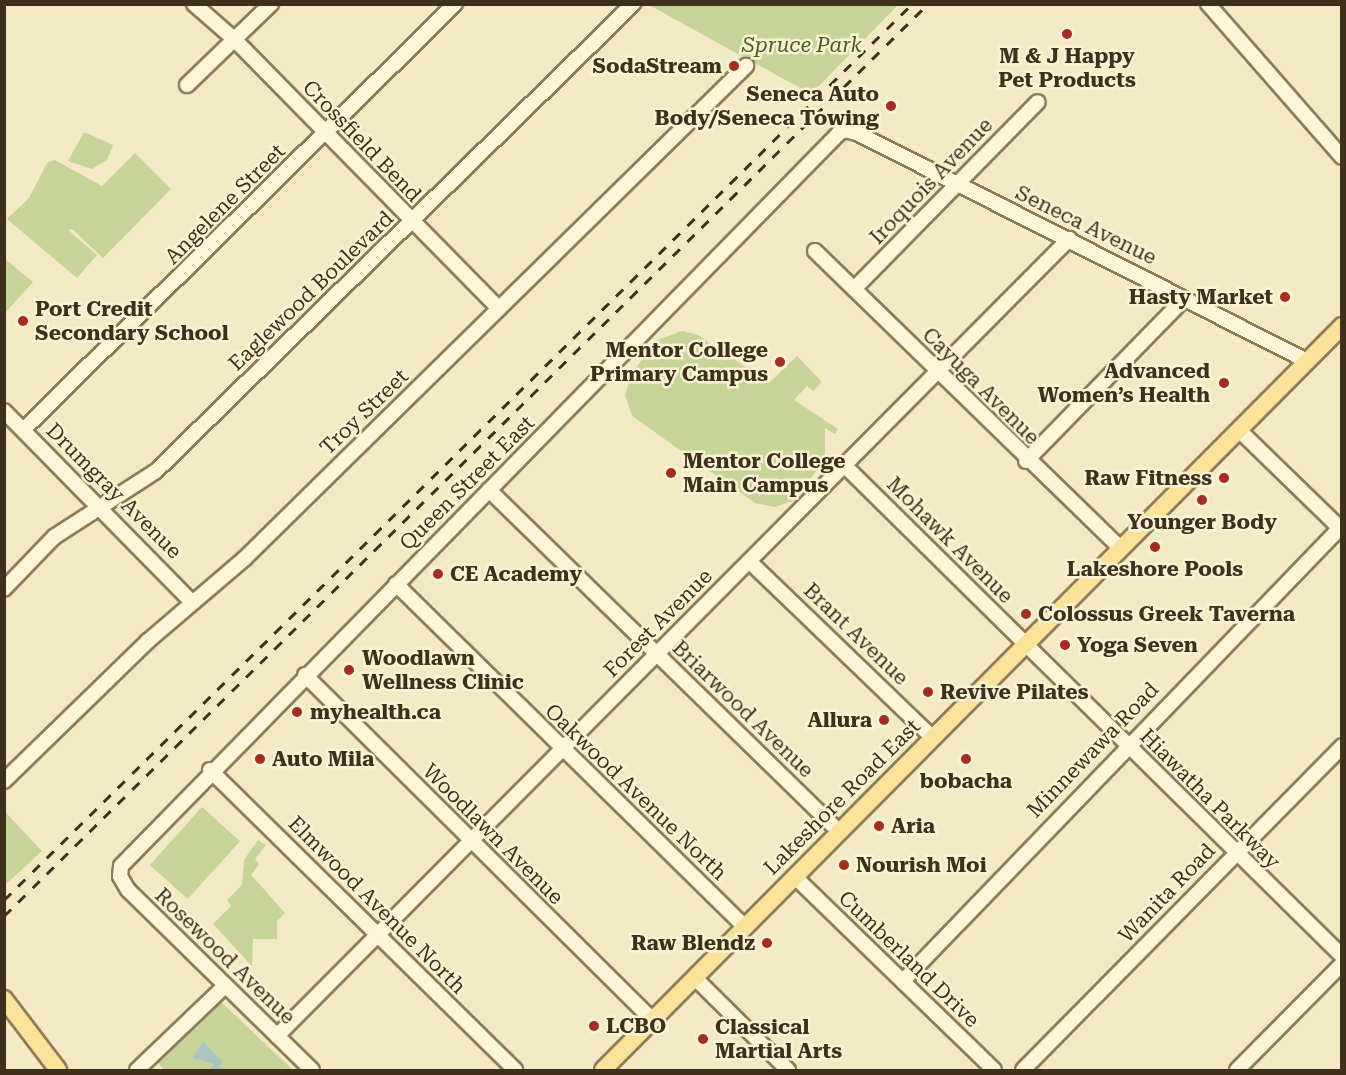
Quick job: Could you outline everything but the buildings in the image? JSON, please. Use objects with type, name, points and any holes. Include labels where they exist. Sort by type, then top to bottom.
[{"type":"main road","name":"Lakeshore Road East","points":[[603,1071],[1341,326]]},
{"type":"main road","points":[[4,999],[58,1071]]},
{"type":"street","name":"Crossfield Bend","points":[[194,4],[234,39],[499,309]]},
{"type":"street","points":[[187,85],[271,4]]},
{"type":"street","name":"Angelene Street","points":[[23,430],[455,4]]},
{"type":"street","name":"Eaglewood Boulevard","points":[[4,589],[54,537],[100,510],[156,471],[633,4]]},
{"type":"street","points":[[1208,4],[1341,156]]},
{"type":"street","name":"Troy Street","points":[[4,781],[192,602],[244,559],[746,66]]},
{"type":"street","name":"Iroquois Avenue","points":[[854,289],[1038,102]]},
{"type":"street","name":"Seneca Avenue","points":[[844,130],[959,184],[1307,361]]},
{"type":"street","name":"Queen Street East","points":[[121,866],[210,770],[844,130]]},
{"type":"street","name":"Forest Avenue","points":[[277,1036],[1069,239]]},
{"type":"street","name":"Cayuga Avenue","points":[[815,251],[1026,461],[1121,549]]},
{"type":"street","points":[[1026,461],[1185,298]]},
{"type":"street","name":"Drumgray Avenue","points":[[4,411],[192,602]]},
{"type":"street","points":[[1239,430],[1341,528]]},
{"type":"street","name":"Mohawk Avenue","points":[[844,465],[1026,644]]},
{"type":"street","name":"Briarwood Avenue","points":[[489,490],[655,655],[840,832]]},
{"type":"street","name":"Minnewawa Road","points":[[903,981],[1126,745],[1341,528]]},
{"type":"street","name":"Brant Avenue","points":[[749,561],[933,738]]},
{"type":"street","name":"Oakwood Avenue North","points":[[396,584],[562,750],[745,927]]},
{"type":"street","name":"Hiawatha Parkway","points":[[1026,644],[1341,956]]},
{"type":"street","name":"Woodlawn Avenue","points":[[305,675],[471,843],[653,1020]]},
{"type":"street","name":"Wanita Road","points":[[1023,1071],[1341,747]]},
{"type":"street","name":"Elmwood Avenue North","points":[[210,770],[515,1071]]},
{"type":"street","name":"Rosewood Avenue","points":[[121,866],[120,876],[128,890],[224,987],[312,1071]]},
{"type":"street","name":"Cumberland Drive","points":[[795,877],[994,1071]]},
{"type":"street","points":[[1237,1071],[1341,964]]},
{"type":"street","points":[[695,978],[788,1071]]},
{"type":"street","points":[[137,1071],[224,987]]},
{"type":"green space","name":"Spruce Park","points":[[649,5],[898,5],[811,94]]},
{"type":"green space","points":[[84,132],[113,145],[107,160],[92,169],[68,161]]},
{"type":"green space","points":[[135,153],[171,189],[103,258],[72,229],[68,230],[97,255],[77,278],[7,219],[29,198],[47,163],[55,160],[102,186]]},
{"type":"green space","points":[[4,259],[33,282],[5,313]]},
{"type":"green space","points":[[682,331],[698,335],[769,383],[797,356],[822,382],[813,391],[807,386],[794,400],[838,429],[835,434],[825,428],[825,459],[795,500],[775,507],[755,503],[632,416],[625,395],[631,375],[655,341]]},
{"type":"green space","points":[[202,807],[240,841],[188,899],[150,865]]},
{"type":"green space","points":[[5,812],[42,851],[5,885]]},
{"type":"green space","points":[[258,840],[266,845],[255,859],[259,864],[251,875],[285,913],[277,921],[277,939],[253,939],[252,966],[213,924],[231,906],[227,900],[242,885],[244,860]]},
{"type":"green space","points":[[220,1001],[293,1070],[164,1070],[158,1063]]},
{"type":"water","points":[[203,1041],[223,1062],[219,1066],[226,1070],[210,1070],[214,1064],[193,1058]]},
{"type":"railway","points":[[4,900],[912,4]]},
{"type":"railway","points":[[4,916],[928,4]]},
{"type":"place","name":"M & J Happy Pet Products","points":[[1067,34]]},
{"type":"place","name":"SodaStream","points":[[734,66]]},
{"type":"place","name":"Seneca Auto Body/Seneca Towing","points":[[891,106]]},
{"type":"place","name":"Hasty Market","points":[[1285,297]]},
{"type":"place","name":"Port Credit Secondary School","points":[[23,321]]},
{"type":"place","name":"Mentor College Primary Campus","points":[[780,362]]},
{"type":"place","name":"Advanced Women’s Health","points":[[1224,383]]},
{"type":"place","name":"Mentor College Main Campus","points":[[671,473]]},
{"type":"place","name":"Raw Fitness","points":[[1224,478]]},
{"type":"place","name":"Younger Body","points":[[1202,500]]},
{"type":"place","name":"Lakeshore Pools","points":[[1155,547]]},
{"type":"place","name":"CE Academy","points":[[438,574]]},
{"type":"place","name":"Colossus Greek Taverna","points":[[1026,614]]},
{"type":"place","name":"Yoga Seven","points":[[1065,645]]},
{"type":"place","name":"Woodlawn Wellness Clinic","points":[[349,670]]},
{"type":"place","name":"Revive Pilates","points":[[928,692]]},
{"type":"place","name":"myhealth.ca","points":[[297,712]]},
{"type":"place","name":"Allura","points":[[884,720]]},
{"type":"place","name":"Auto Mila","points":[[260,759]]},
{"type":"place","name":"bobacha","points":[[966,759]]},
{"type":"place","name":"Aria","points":[[879,826]]},
{"type":"place","name":"Nourish Moi","points":[[844,865]]},
{"type":"place","name":"Raw Blendz","points":[[767,943]]},
{"type":"place","name":"LCBO","points":[[594,1026]]},
{"type":"place","name":"Classical Martial Arts","points":[[703,1039]]}]
